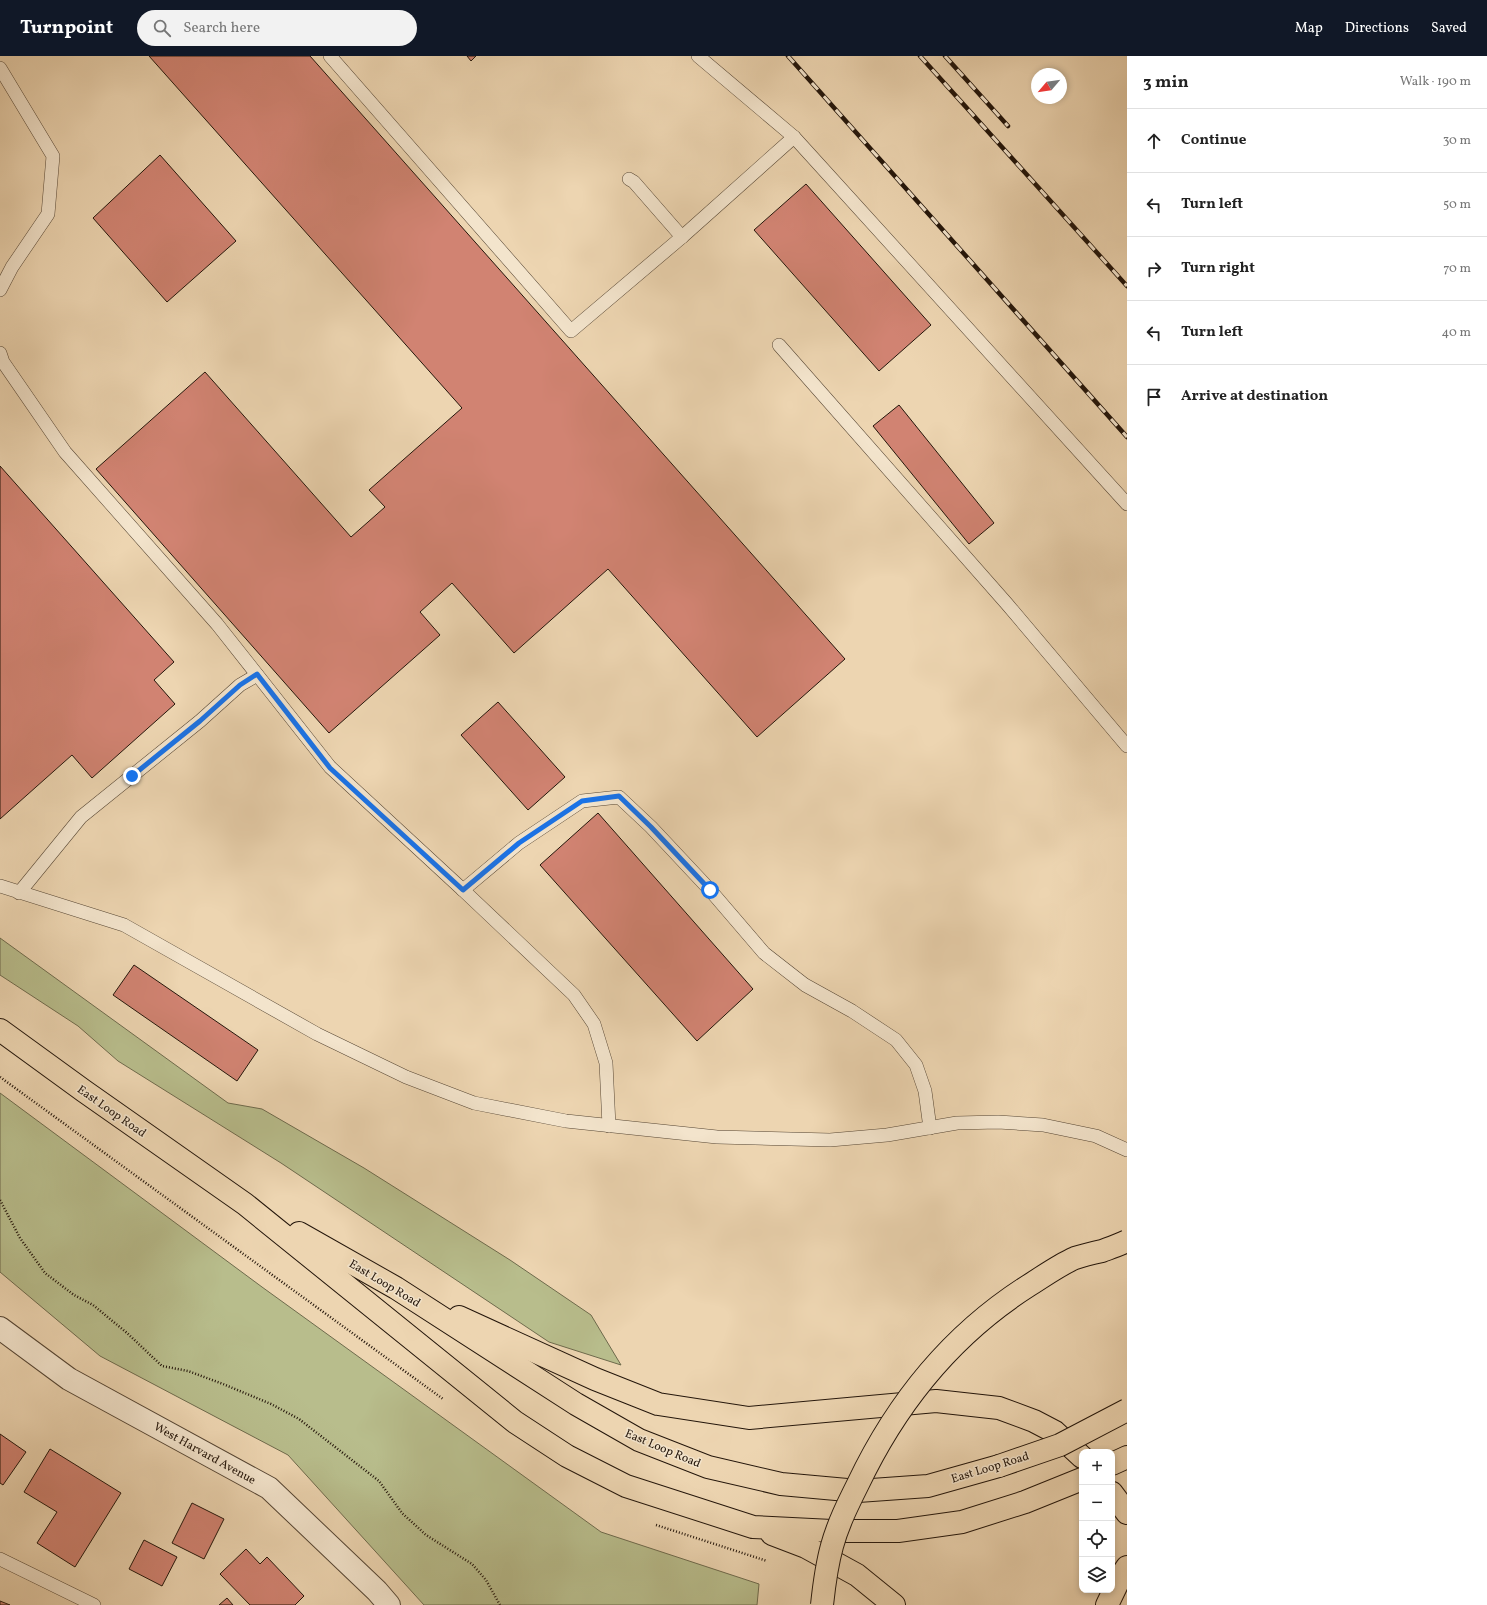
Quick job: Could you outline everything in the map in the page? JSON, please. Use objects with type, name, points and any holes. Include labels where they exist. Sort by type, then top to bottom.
[{"type":"main road","name":"East Loop Road","points":[[0,1030],[245,1204],[515,1422],[567,1456],[626,1486],[753,1527],[832,1531],[898,1531],[962,1522],[1025,1502],[1079,1480]]},
{"type":"main road","name":"East Loop Road","points":[[245,1204],[396,1288],[576,1404],[639,1440],[708,1467],[781,1484],[858,1491],[928,1486],[998,1466],[1060,1445],[1127,1410]]},
{"type":"main road","points":[[822,1605],[832,1545],[846,1509],[868,1463],[889,1425],[918,1384],[965,1334],[1002,1303],[1047,1274],[1076,1258],[1104,1250],[1127,1241]]},
{"type":"main road","points":[[396,1288],[595,1379],[658,1404],[749,1418],[936,1401],[999,1408],[1034,1421],[1054,1432],[1079,1454]]},
{"type":"main road","points":[[1115,1463],[1127,1457]]},
{"type":"main road","points":[[1115,1497],[1127,1513]]},
{"type":"main road","points":[[753,1527],[813,1550],[857,1575],[894,1605]]},
{"type":"main road","points":[[1107,1605],[1127,1567]]},
{"type":"street","name":"West Harvard Avenue","points":[[0,1328],[69,1379],[270,1488],[378,1591],[390,1605]]},
{"type":"lane","points":[[330,56],[571,331],[682,237],[794,137]]},
{"type":"lane","points":[[698,56],[794,137],[1127,504]]},
{"type":"lane","points":[[0,68],[53,156],[48,214],[12,267],[0,290]]},
{"type":"lane","points":[[629,179],[634,182],[682,237]]},
{"type":"lane","points":[[779,346],[1007,604],[1127,746]]},
{"type":"lane","points":[[0,353],[3,362],[65,452],[217,624],[330,768],[463,890],[574,995],[594,1024],[606,1063],[609,1126]]},
{"type":"lane","points":[[19,893],[81,817],[200,721],[240,685],[257,674]]},
{"type":"lane","points":[[463,890],[519,843],[582,801],[619,796],[651,827],[710,890],[764,953],[805,985],[852,1011],[896,1040],[916,1065],[925,1091],[930,1128]]},
{"type":"lane","points":[[0,886],[124,925],[316,1034],[406,1077],[474,1103],[566,1121],[717,1137],[830,1140],[887,1135],[957,1123],[998,1122],[1044,1125],[1096,1136],[1127,1150]]},
{"type":"lane","points":[[0,1560],[94,1605]]},
{"type":"path","points":[[0,1200],[20,1238],[45,1273],[74,1295],[93,1305],[127,1333],[162,1366],[188,1371],[223,1384],[271,1404],[299,1419],[379,1481],[402,1514],[426,1535],[472,1564],[486,1580],[500,1605]]},
{"type":"green space","points":[[0,938],[228,1103],[262,1109],[364,1168],[510,1260],[591,1315],[621,1365],[549,1342],[281,1163],[118,1061],[78,1026],[0,975]]},
{"type":"green space","points":[[0,1093],[262,1287],[601,1532],[759,1584],[757,1605],[424,1605],[288,1455],[100,1356],[0,1272]]},
{"type":"building","points":[[149,56],[310,56],[845,659],[757,737],[608,569],[514,653],[452,583],[420,612],[440,635],[329,733],[96,469],[205,372],[351,537],[385,507],[369,490],[462,408]]},
{"type":"building","points":[[467,56],[476,56],[471,61]]},
{"type":"building","points":[[160,155],[236,241],[167,302],[93,218]]},
{"type":"building","points":[[806,184],[931,325],[879,371],[754,230]]},
{"type":"building","points":[[899,405],[994,523],[969,544],[873,426]]},
{"type":"building","points":[[0,466],[174,662],[154,680],[175,704],[92,778],[72,755],[0,819]]},
{"type":"building","points":[[498,702],[565,777],[528,810],[461,735]]},
{"type":"building","points":[[598,813],[753,989],[697,1041],[540,865]]},
{"type":"building","points":[[134,965],[258,1050],[237,1081],[113,995]]},
{"type":"building","points":[[0,1434],[26,1452],[3,1485],[0,1483]]},
{"type":"building","points":[[50,1449],[121,1493],[75,1567],[37,1543],[57,1512],[24,1492]]},
{"type":"building","points":[[192,1503],[224,1519],[204,1559],[172,1543]]},
{"type":"building","points":[[144,1540],[177,1557],[162,1586],[129,1569]]},
{"type":"building","points":[[246,1549],[260,1564],[267,1557],[304,1596],[295,1605],[250,1605],[220,1574]]},
{"type":"building","points":[[227,1598],[233,1605],[219,1605]]},
{"type":"building","points":[[0,1601],[10,1605],[0,1605]]},
{"type":"railway","points":[[788,56],[1127,437]]},
{"type":"railway","points":[[920,56],[1127,286]]},
{"type":"railway","points":[[945,56],[1008,126]]},
{"type":"route","points":[[132,776],[200,721],[240,685],[257,674],[330,768],[463,890],[519,843],[582,801],[619,796],[651,827],[710,890]]}]
